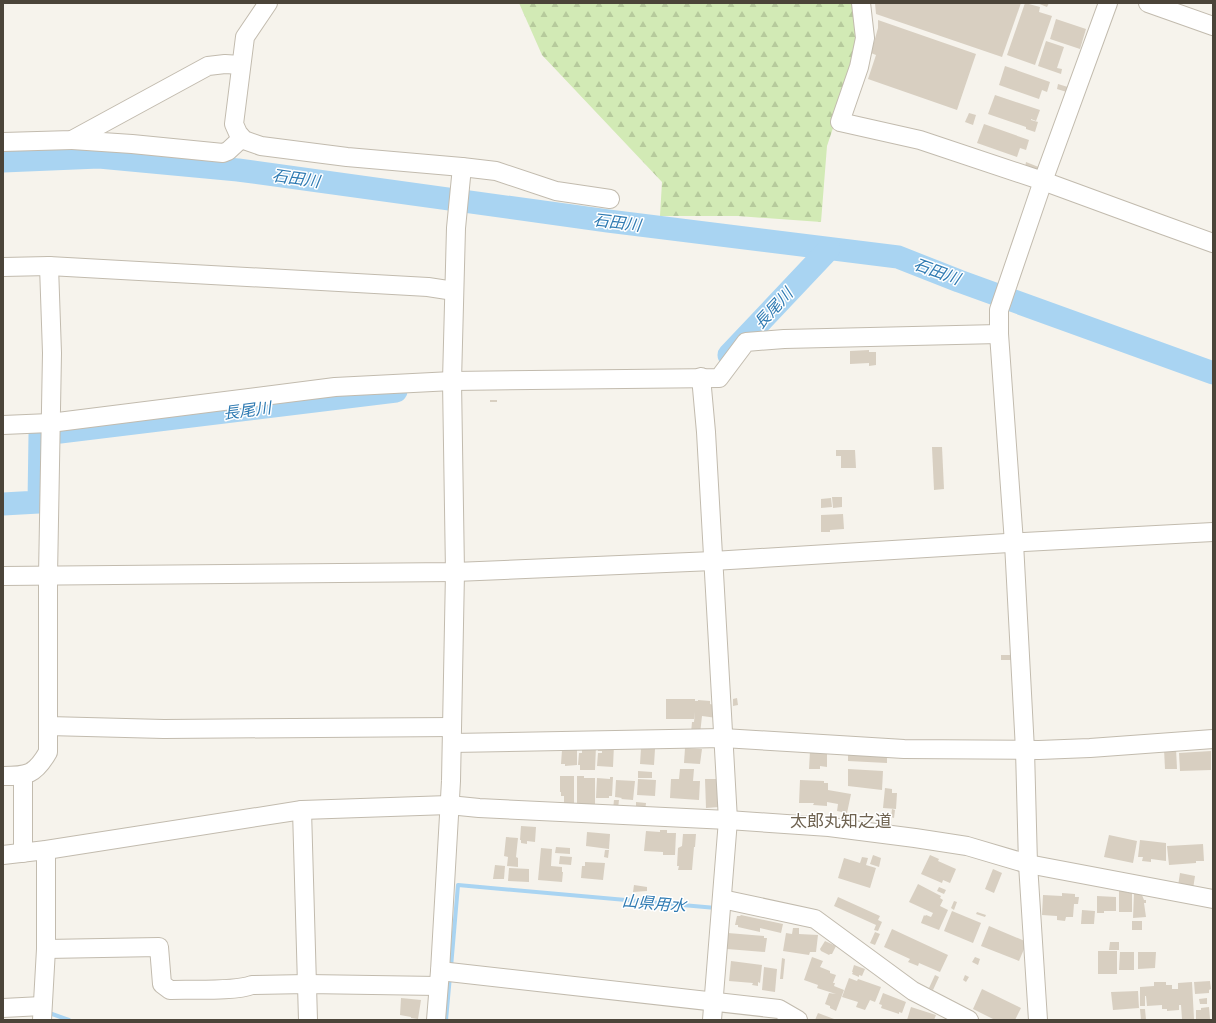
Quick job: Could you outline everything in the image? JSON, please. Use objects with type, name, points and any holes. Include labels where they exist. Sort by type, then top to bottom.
[{"type":"street","points":[[268,3],[245,37],[234,124],[238,134],[244,140],[261,146],[462,173],[496,171],[556,192],[610,199]]},
{"type":"street","points":[[861,3],[865,38],[859,67],[840,122],[920,140],[1043,181],[1213,243]]},
{"type":"street","points":[[1038,1020],[1028,864],[1025,750],[1014,543],[999,334],[999,310],[1043,181],[1108,3]]},
{"type":"street","points":[[1148,3],[1213,26]]},
{"type":"street","points":[[72,140],[208,66],[225,64],[241,65]]},
{"type":"street","points":[[3,142],[72,140],[223,152],[228,151],[242,138]]},
{"type":"street","points":[[436,1020],[452,735],[455,572],[452,380],[456,228],[462,173]]},
{"type":"street","points":[[3,267],[49,266],[420,287],[454,291]]},
{"type":"street","points":[[3,776],[23,776],[30,774],[48,752],[48,576],[52,353],[49,266]]},
{"type":"street","points":[[3,425],[50,423],[335,387],[452,380],[719,378],[746,342],[999,334]]},
{"type":"street","points":[[702,377],[728,820],[712,1020]]},
{"type":"street","points":[[3,576],[455,572],[713,561],[1213,532]]},
{"type":"street","points":[[48,726],[452,735],[722,738],[904,749],[1025,750],[1090,748],[1213,739]]},
{"type":"street","points":[[23,776],[23,853]]},
{"type":"street","points":[[3,855],[46,850],[302,810],[449,805],[479,808],[728,820],[829,827],[967,846],[1028,864],[1213,899]]},
{"type":"street","points":[[302,810],[308,1020]]},
{"type":"street","points":[[3,1008],[42,1013],[46,949],[46,850]]},
{"type":"street","points":[[722,906],[815,919],[913,991],[969,1020]]},
{"type":"street","points":[[46,949],[159,947],[162,984],[170,990],[246,988],[252,985],[439,979],[714,1002],[779,1009],[798,1020]]},
{"type":"green space","points":[[519,3],[858,3],[861,44],[827,146],[821,222],[738,216],[660,216],[662,182],[542,55]]},
{"type":"building","points":[[875,3],[1021,3],[1002,57],[876,14]]},
{"type":"building","points":[[1025,3],[1040,7],[1039,12],[1052,16],[1035,65],[1007,55]]},
{"type":"building","points":[[1037,3],[1049,3],[1047,7]]},
{"type":"building","points":[[1056,19],[1086,29],[1080,49],[1050,39]]},
{"type":"building","points":[[878,20],[976,54],[957,110],[868,79],[876,55],[871,53],[878,28]]},
{"type":"building","points":[[1046,41],[1064,47],[1057,68],[1062,69],[1061,74],[1038,66]]},
{"type":"building","points":[[1005,66],[1050,82],[1047,92],[1042,90],[1039,99],[999,85]]},
{"type":"building","points":[[1058,84],[1071,88],[1070,93],[1057,89]]},
{"type":"building","points":[[995,95],[1040,110],[1036,121],[1031,119],[1038,122],[1035,132],[1026,129],[1026,127],[988,114]]},
{"type":"building","points":[[969,113],[976,115],[973,125],[965,122]]},
{"type":"building","points":[[984,124],[1029,140],[1026,150],[1020,148],[1017,157],[977,143]]},
{"type":"building","points":[[1026,162],[1041,168],[1039,172],[1025,167]]},
{"type":"building","points":[[869,350],[869,352],[876,352],[876,365],[869,366],[869,363],[850,364],[850,351]]},
{"type":"building","points":[[490,400],[497,400],[497,402],[490,402]]},
{"type":"building","points":[[932,447],[942,447],[944,489],[934,490]]},
{"type":"building","points":[[836,450],[855,450],[856,468],[841,468],[841,456],[836,456]]},
{"type":"building","points":[[832,497],[842,497],[842,507],[833,508]]},
{"type":"building","points":[[831,498],[832,507],[821,508],[821,499]]},
{"type":"building","points":[[843,514],[844,529],[821,532],[821,515]]},
{"type":"building","points":[[1001,655],[1011,655],[1011,660],[1001,660]]},
{"type":"building","points":[[737,698],[738,705],[733,706],[733,699]]},
{"type":"building","points":[[666,699],[695,699],[695,701],[710,701],[710,704],[718,706],[717,718],[702,716],[700,734],[691,733],[692,722],[694,722],[695,712],[694,719],[666,719]]},
{"type":"building","points":[[651,744],[650,749],[655,749],[654,765],[640,764],[641,748]]},
{"type":"building","points":[[579,745],[596,746],[595,770],[580,770],[580,765],[578,765],[579,753],[582,753],[582,750],[579,750]]},
{"type":"building","points":[[598,745],[614,745],[613,767],[597,766],[598,753],[602,753],[602,751],[598,751]]},
{"type":"building","points":[[560,746],[576,746],[575,750],[577,750],[577,765],[565,766],[565,764],[561,764],[562,750],[560,750]]},
{"type":"building","points":[[685,748],[702,749],[700,764],[684,763]]},
{"type":"building","points":[[1176,748],[1177,769],[1165,769],[1164,749]]},
{"type":"building","points":[[810,751],[827,751],[827,767],[820,766],[820,769],[809,769]]},
{"type":"building","points":[[848,751],[887,752],[887,763],[848,761]]},
{"type":"building","points":[[1211,751],[1211,770],[1180,771],[1179,753]]},
{"type":"building","points":[[680,769],[694,769],[693,781],[700,781],[699,800],[670,798],[671,779],[679,779]]},
{"type":"building","points":[[848,769],[883,771],[882,790],[848,786]]},
{"type":"building","points":[[638,771],[652,772],[652,778],[638,778]]},
{"type":"building","points":[[560,776],[574,776],[574,805],[564,805],[564,796],[561,796],[560,792]]},
{"type":"building","points":[[577,776],[584,776],[584,778],[595,778],[595,808],[577,807]]},
{"type":"building","points":[[610,777],[613,777],[612,796],[609,796],[609,798],[596,798],[597,778],[610,779]]},
{"type":"building","points":[[638,779],[656,780],[655,796],[637,795]]},
{"type":"building","points":[[705,779],[718,779],[719,807],[706,808]]},
{"type":"building","points":[[616,780],[635,781],[633,800],[615,797]]},
{"type":"building","points":[[800,780],[824,781],[824,783],[828,783],[828,790],[851,794],[847,813],[837,811],[838,804],[827,802],[827,806],[813,805],[814,803],[799,803]]},
{"type":"building","points":[[885,788],[892,789],[892,793],[897,793],[896,809],[883,808]]},
{"type":"building","points":[[614,800],[619,800],[618,809],[613,809]]},
{"type":"building","points":[[636,802],[646,803],[645,811],[636,810]]},
{"type":"building","points":[[892,809],[895,810],[894,818],[891,817]]},
{"type":"building","points":[[521,826],[536,827],[535,842],[527,841],[527,844],[521,843]]},
{"type":"building","points":[[660,830],[667,830],[667,833],[676,833],[675,855],[663,855],[663,852],[644,851],[646,831],[660,832]]},
{"type":"building","points":[[587,832],[610,834],[609,849],[586,846]]},
{"type":"building","points":[[683,834],[696,834],[692,870],[678,870],[679,866],[677,866],[678,848],[682,846]]},
{"type":"building","points":[[1109,835],[1137,841],[1133,863],[1104,857]]},
{"type":"building","points":[[506,837],[518,838],[516,857],[518,858],[518,867],[507,866],[508,857],[504,856]]},
{"type":"building","points":[[1140,840],[1166,843],[1166,861],[1151,859],[1151,862],[1142,861],[1143,857],[1138,857]]},
{"type":"building","points":[[1203,844],[1204,861],[1169,865],[1167,846]]},
{"type":"building","points":[[556,847],[570,848],[570,854],[555,853]]},
{"type":"building","points":[[541,848],[552,849],[551,866],[562,867],[562,882],[538,880]]},
{"type":"building","points":[[605,850],[609,850],[608,858],[604,857]]},
{"type":"building","points":[[873,855],[881,858],[879,867],[870,864]]},
{"type":"building","points":[[930,855],[939,859],[938,861],[956,869],[950,883],[943,880],[942,883],[921,874]]},
{"type":"building","points":[[560,856],[572,857],[571,865],[559,864]]},
{"type":"building","points":[[862,857],[868,858],[866,865],[876,868],[870,888],[838,878],[844,858],[860,863]]},
{"type":"building","points":[[585,862],[605,863],[603,880],[581,878],[582,866],[585,866]]},
{"type":"building","points":[[495,865],[505,866],[504,879],[493,879]]},
{"type":"building","points":[[509,868],[529,869],[529,882],[508,881]]},
{"type":"building","points":[[993,869],[1002,873],[994,893],[985,889]]},
{"type":"building","points":[[1180,873],[1195,876],[1193,889],[1178,886]]},
{"type":"building","points":[[918,884],[941,896],[940,898],[943,900],[940,906],[948,910],[939,930],[921,923],[924,915],[931,917],[933,913],[909,902]]},
{"type":"building","points":[[634,885],[647,887],[647,891],[633,892]]},
{"type":"building","points":[[939,887],[946,890],[944,894],[937,891]]},
{"type":"building","points":[[1119,891],[1127,891],[1127,893],[1132,893],[1132,912],[1119,912]]},
{"type":"building","points":[[1062,893],[1075,894],[1075,897],[1079,897],[1078,904],[1074,904],[1073,917],[1066,917],[1065,921],[1057,920],[1057,916],[1042,915],[1043,895],[1062,896]]},
{"type":"building","points":[[1134,893],[1142,895],[1144,900],[1146,900],[1146,903],[1144,903],[1146,917],[1133,918]]},
{"type":"building","points":[[1097,896],[1116,897],[1116,911],[1104,911],[1104,913],[1097,913]]},
{"type":"building","points":[[838,897],[880,916],[878,920],[882,922],[878,931],[874,930],[876,925],[834,906]]},
{"type":"building","points":[[954,901],[957,902],[954,910],[951,908]]},
{"type":"building","points":[[1082,910],[1095,911],[1094,924],[1081,924]]},
{"type":"building","points":[[952,911],[981,923],[973,943],[944,931]]},
{"type":"building","points":[[977,912],[986,915],[985,917],[976,914]]},
{"type":"building","points":[[741,915],[783,924],[781,933],[760,928],[760,932],[738,927],[738,925],[735,925],[737,916]]},
{"type":"building","points":[[1132,921],[1142,921],[1142,930],[1132,930]]},
{"type":"building","points":[[989,926],[1027,942],[1019,961],[981,946]]},
{"type":"building","points":[[793,928],[799,928],[799,934],[818,935],[816,952],[810,952],[809,955],[783,951],[786,933],[792,934]]},
{"type":"building","points":[[892,929],[948,955],[940,972],[919,963],[918,966],[908,962],[910,959],[884,947]]},
{"type":"building","points":[[875,932],[880,934],[875,945],[870,943]]},
{"type":"building","points":[[728,933],[764,936],[764,938],[767,938],[765,952],[727,949]]},
{"type":"building","points":[[825,941],[836,946],[832,954],[829,955],[821,951],[820,949]]},
{"type":"building","points":[[1110,942],[1119,942],[1119,950],[1109,950]]},
{"type":"building","points":[[1098,951],[1117,951],[1117,974],[1098,974]]},
{"type":"building","points":[[1120,952],[1134,952],[1134,970],[1119,970]]},
{"type":"building","points":[[1138,952],[1156,952],[1155,968],[1138,969]]},
{"type":"building","points":[[812,957],[823,961],[820,967],[836,975],[833,983],[835,983],[834,986],[844,990],[836,1011],[825,1004],[829,993],[836,994],[817,988],[818,985],[804,980]]},
{"type":"building","points":[[975,957],[980,959],[978,965],[972,962]]},
{"type":"building","points":[[782,958],[785,959],[783,979],[780,979]]},
{"type":"building","points":[[731,961],[762,965],[760,983],[758,982],[758,986],[752,985],[753,983],[729,981]]},
{"type":"building","points":[[854,965],[865,969],[862,976],[859,975],[859,977],[852,974]]},
{"type":"building","points":[[764,967],[777,969],[775,992],[762,990]]},
{"type":"building","points":[[935,975],[939,977],[933,990],[929,988]]},
{"type":"building","points":[[965,975],[969,977],[966,982],[963,980]]},
{"type":"building","points":[[849,978],[857,981],[858,979],[881,987],[875,1002],[870,1000],[865,1010],[856,1007],[858,1002],[842,997]]},
{"type":"building","points":[[1210,981],[1211,989],[1209,990],[1209,993],[1195,994],[1194,982]]},
{"type":"building","points":[[1154,982],[1166,982],[1166,985],[1172,985],[1172,989],[1178,989],[1178,983],[1192,982],[1194,1019],[1182,1019],[1181,1005],[1179,1005],[1179,1010],[1167,1011],[1167,1009],[1162,1009],[1162,1005],[1147,1006],[1146,996],[1145,1006],[1140,1006],[1140,987],[1154,986]]},
{"type":"building","points":[[982,989],[1021,1008],[1015,1020],[995,1020],[973,1009]]},
{"type":"building","points":[[1138,991],[1139,1008],[1113,1010],[1111,992]]},
{"type":"building","points":[[883,993],[906,1002],[902,1013],[899,1012],[899,1014],[881,1008],[882,1005],[879,1004]]},
{"type":"building","points":[[401,998],[421,1000],[418,1019],[400,1015]]},
{"type":"building","points":[[1207,998],[1207,1004],[1200,1004],[1199,999]]},
{"type":"building","points":[[911,1007],[936,1015],[934,1020],[907,1020]]},
{"type":"building","points":[[1209,1007],[1210,1019],[1196,1020],[1196,1010]]},
{"type":"building","points":[[1140,1009],[1145,1009],[1146,1020],[1141,1020]]},
{"type":"building","points":[[818,1013],[834,1019],[815,1020]]},
{"type":"waterway","name":"石田川","points":[[3,161],[99,157],[238,170],[608,221],[898,257],[959,281],[1213,373]]},
{"type":"waterway","name":"長尾川","points":[[729,355],[829,249]]},
{"type":"waterway","name":"長尾川","points":[[60,432],[396,391]]},
{"type":"waterway","name":"長尾川","points":[[3,504],[39,502],[40,435]]},
{"type":"waterway","name":"山県用水","points":[[451,967],[458,885],[716,908]]},
{"type":"waterway","name":"山県用水","points":[[446,1020],[450,976]]},
{"type":"waterway","name":"山県用水","points":[[52,1014],[69,1020]]},
{"type":"district","name":"太郎丸知之道","points":[[841,821]]}]
